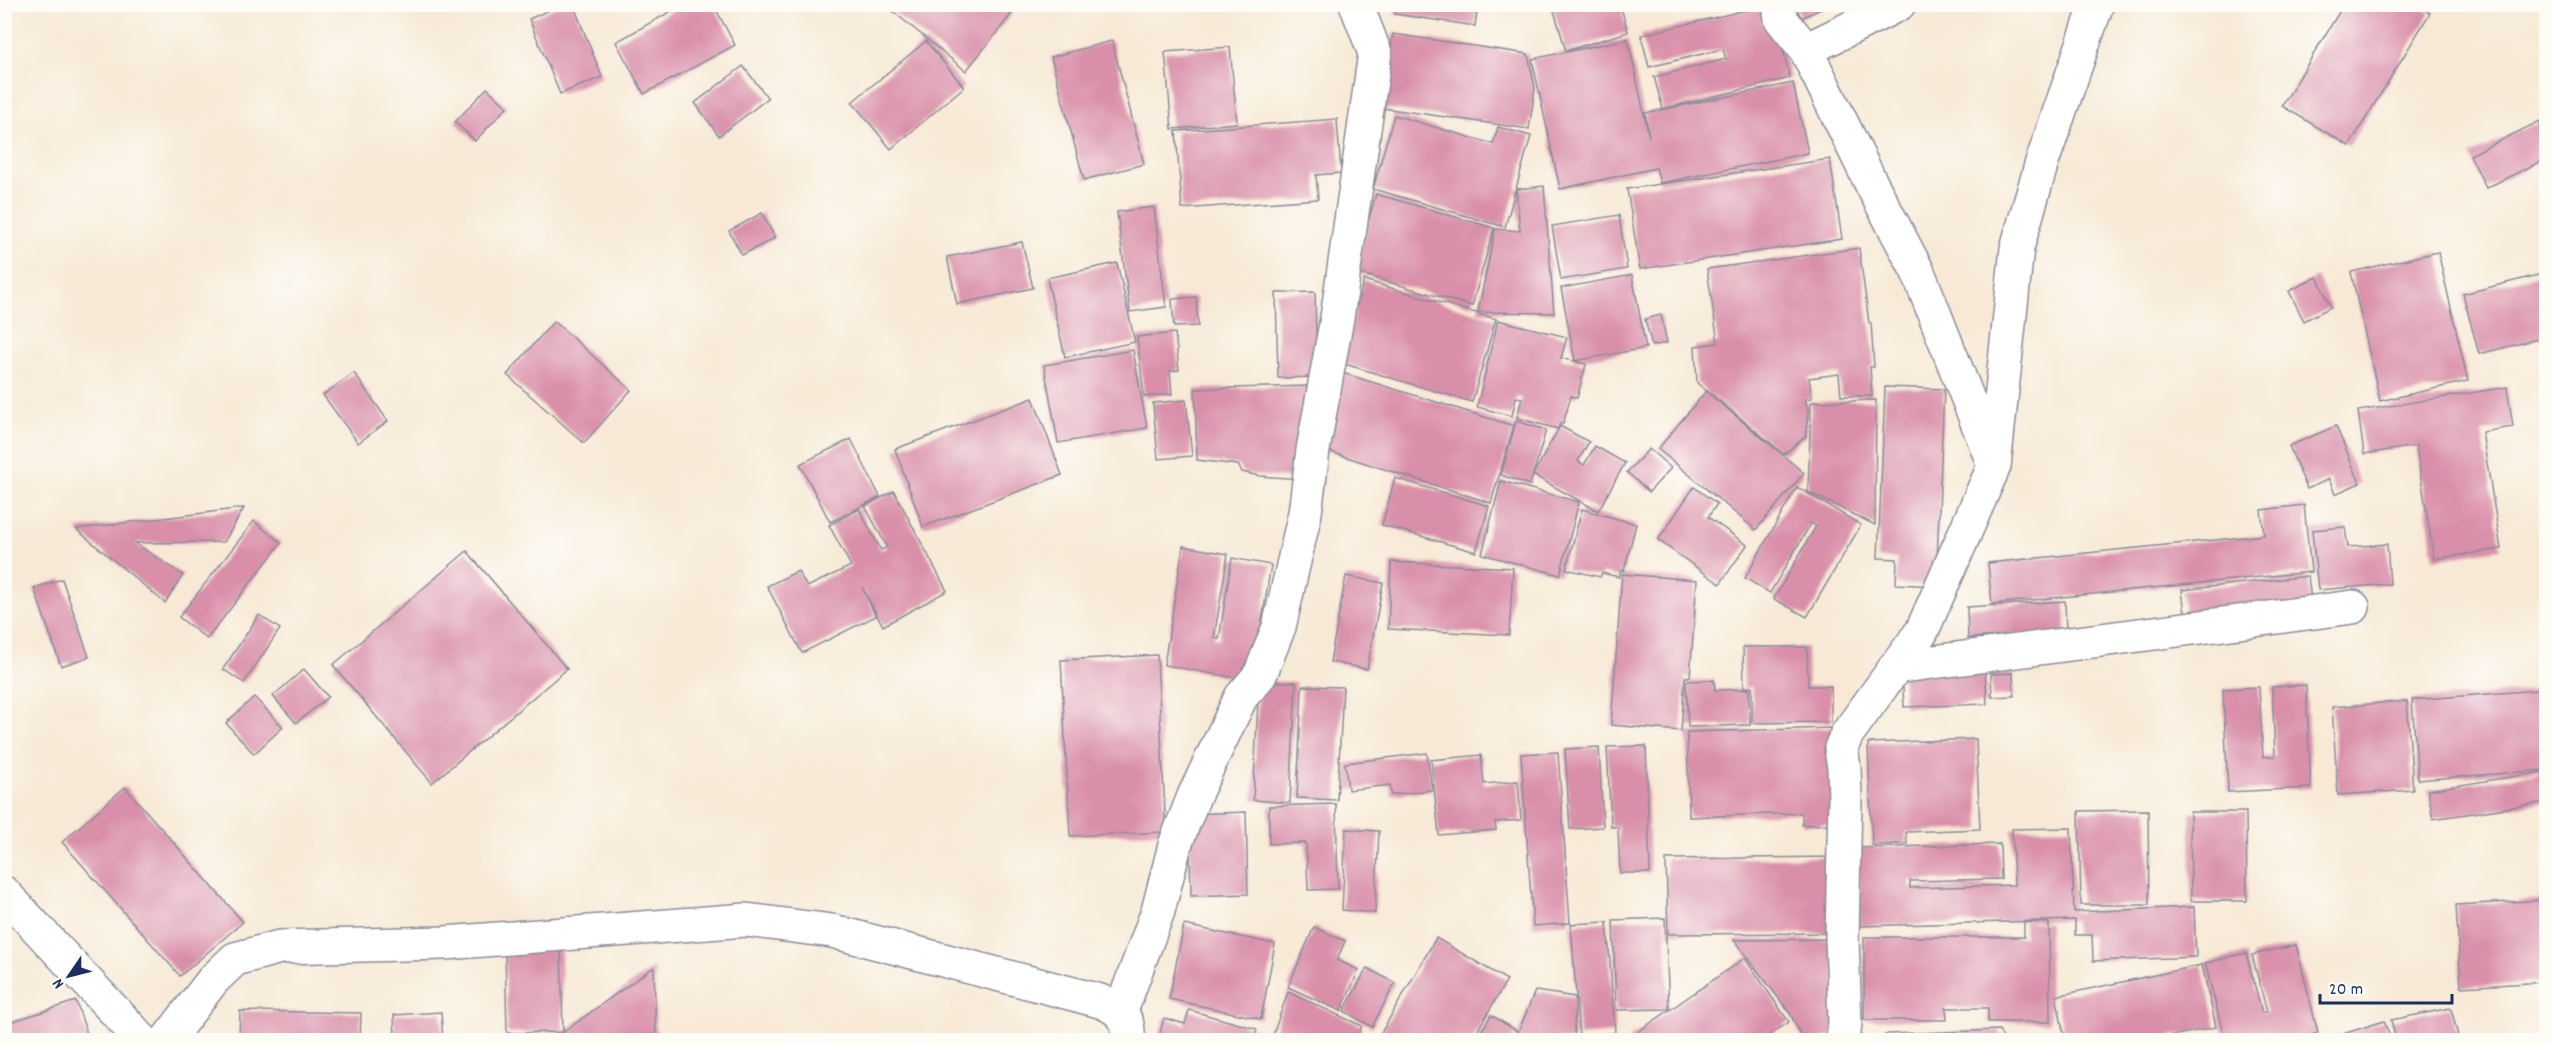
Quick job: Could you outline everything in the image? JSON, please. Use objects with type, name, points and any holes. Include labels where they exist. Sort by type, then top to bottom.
[{"type":"street","points":[[167,1041],[213,980],[235,959],[280,947],[445,943],[746,920],[832,931],[1100,1001],[1124,1026],[1175,845],[1194,796],[1222,742],[1241,697],[1260,675],[1280,627],[1305,513],[1313,450],[1337,318],[1375,53],[1356,4]]},
{"type":"street","points":[[1779,4],[1780,19],[1806,50],[1870,183],[1918,272],[1994,466]]},
{"type":"street","points":[[1806,50],[1899,4]]},
{"type":"street","points":[[1843,1041],[1845,1023],[1842,938],[1845,798],[1844,768],[1840,748],[1847,734],[1922,631],[1994,466],[2017,248],[2042,162],[2097,4]]},
{"type":"street","points":[[1895,667],[2353,606]]},
{"type":"street","points":[[4,893],[142,1041]]},
{"type":"building","points":[[563,4],[573,4],[602,77],[560,94],[529,19]]},
{"type":"building","points":[[684,4],[713,4],[735,45],[644,94],[616,42]]},
{"type":"building","points":[[884,4],[1006,4],[1014,11],[966,71]]},
{"type":"building","points":[[1552,4],[1620,4],[1628,32],[1566,51]]},
{"type":"building","points":[[1772,4],[1790,78],[1663,109],[1654,77],[1726,59],[1723,49],[1649,67],[1641,35]]},
{"type":"building","points":[[1795,4],[1832,4],[1801,18]]},
{"type":"building","points":[[2344,4],[2416,4],[2430,13],[2349,146],[2282,106]]},
{"type":"building","points":[[1396,5],[1478,5],[1475,26],[1395,14]]},
{"type":"building","points":[[1393,34],[1528,54],[1535,88],[1529,129],[1383,108]]},
{"type":"building","points":[[1628,39],[1649,137],[1645,113],[1793,83],[1808,153],[1660,183],[1656,168],[1560,189],[1532,59]]},
{"type":"building","points":[[926,41],[964,87],[891,149],[852,102]]},
{"type":"building","points":[[1112,41],[1144,164],[1084,180],[1051,57]]},
{"type":"building","points":[[1230,47],[1237,123],[1172,129],[1165,52]]},
{"type":"building","points":[[743,66],[768,98],[719,136],[695,103]]},
{"type":"building","points":[[487,88],[507,107],[475,141],[455,122]]},
{"type":"building","points":[[1394,115],[1493,144],[1498,127],[1531,136],[1505,227],[1373,189]]},
{"type":"building","points":[[1337,119],[1341,173],[1316,175],[1318,199],[1182,209],[1176,131]]},
{"type":"building","points":[[2540,121],[2546,159],[2486,188],[2470,155]]},
{"type":"building","points":[[1830,159],[1842,239],[1640,269],[1627,189]]},
{"type":"building","points":[[1544,186],[1554,313],[1478,312],[1495,229],[1520,231],[1516,189]]},
{"type":"building","points":[[1376,194],[1494,228],[1472,306],[1354,272]]},
{"type":"building","points":[[1154,207],[1166,307],[1130,312],[1117,212]]},
{"type":"building","points":[[762,213],[775,238],[742,255],[729,231]]},
{"type":"building","points":[[1619,215],[1627,269],[1561,280],[1552,226]]},
{"type":"building","points":[[1022,242],[1033,288],[957,304],[947,257]]},
{"type":"building","points":[[1859,248],[1869,323],[1871,323],[1874,367],[1870,367],[1872,396],[1841,396],[1839,374],[1809,378],[1812,398],[1805,399],[1808,408],[1806,436],[1784,454],[1697,383],[1695,346],[1718,343],[1707,269]]},
{"type":"building","points":[[2438,252],[2468,381],[2380,401],[2351,272]]},
{"type":"building","points":[[1117,263],[1135,342],[1065,357],[1047,278]]},
{"type":"building","points":[[2546,273],[2546,337],[2479,354],[2463,294]]},
{"type":"building","points":[[1632,275],[1646,348],[1575,361],[1561,288]]},
{"type":"building","points":[[2317,277],[2331,307],[2304,321],[2289,291]]},
{"type":"building","points":[[1364,280],[1496,319],[1472,402],[1341,363]]},
{"type":"building","points":[[1315,292],[1317,377],[1278,378],[1276,293]]},
{"type":"building","points":[[1196,297],[1198,326],[1174,327],[1172,299]]},
{"type":"building","points":[[1661,315],[1667,343],[1652,346],[1645,319]]},
{"type":"building","points":[[1498,320],[1567,337],[1561,358],[1586,364],[1577,398],[1571,396],[1563,424],[1560,423],[1558,429],[1517,418],[1522,398],[1516,397],[1512,416],[1477,407]]},
{"type":"building","points":[[554,321],[631,390],[584,443],[507,375]]},
{"type":"building","points":[[1175,333],[1179,370],[1170,371],[1172,394],[1144,397],[1137,337]]},
{"type":"building","points":[[1133,350],[1147,428],[1058,443],[1044,365]]},
{"type":"building","points":[[1339,372],[1514,426],[1491,503],[1315,447]]},
{"type":"building","points":[[354,373],[388,421],[358,443],[323,395]]},
{"type":"building","points":[[1308,386],[1300,479],[1260,476],[1242,472],[1238,465],[1197,460],[1195,389]]},
{"type":"building","points":[[1885,387],[1944,389],[1936,586],[1896,584],[1897,559],[1878,558]]},
{"type":"building","points":[[2507,387],[2513,427],[2482,432],[2501,549],[2434,559],[2416,446],[2364,454],[2358,411]]},
{"type":"building","points":[[1706,391],[1804,473],[1756,530],[1658,449]]},
{"type":"building","points":[[1033,398],[1062,475],[923,527],[895,449]]},
{"type":"building","points":[[1186,400],[1192,456],[1158,459],[1153,403]]},
{"type":"building","points":[[1876,400],[1875,525],[1808,492],[1811,402]]},
{"type":"building","points":[[1516,421],[1546,430],[1530,485],[1501,475]]},
{"type":"building","points":[[1560,426],[1589,442],[1578,461],[1584,465],[1595,446],[1625,463],[1598,511],[1533,475]]},
{"type":"building","points":[[2336,426],[2360,483],[2335,494],[2329,479],[2307,489],[2289,446]]},
{"type":"building","points":[[851,439],[880,497],[830,522],[800,464]]},
{"type":"building","points":[[1649,449],[1671,468],[1649,492],[1627,472]]},
{"type":"building","points":[[1395,478],[1489,506],[1476,552],[1382,525]]},
{"type":"building","points":[[1501,481],[1579,502],[1560,575],[1482,554]]},
{"type":"building","points":[[1694,487],[1717,504],[1708,517],[1747,545],[1720,584],[1658,540]]},
{"type":"building","points":[[1797,487],[1861,525],[1807,617],[1774,599],[1816,526],[1811,523],[1770,593],[1745,578]]},
{"type":"building","points":[[894,491],[947,591],[883,626],[862,587],[876,616],[802,653],[767,586],[798,571],[807,587],[851,566],[829,525],[859,509],[881,550],[887,547],[865,506]]},
{"type":"building","points":[[2304,505],[2311,572],[1992,604],[1988,563],[2264,535],[2261,510]]},
{"type":"building","points":[[244,508],[224,542],[135,543],[183,575],[165,603],[76,529]]},
{"type":"building","points":[[1582,509],[1636,524],[1624,571],[1621,570],[1619,577],[1602,573],[1600,577],[1566,569]]},
{"type":"building","points":[[254,521],[281,543],[207,639],[179,617]]},
{"type":"building","points":[[2345,527],[2348,547],[2387,544],[2390,584],[2318,590],[2312,530]]},
{"type":"building","points":[[1183,546],[1228,554],[1214,638],[1219,639],[1232,558],[1271,565],[1252,681],[1164,665]]},
{"type":"building","points":[[467,551],[567,669],[432,783],[333,665]]},
{"type":"building","points":[[1391,562],[1513,568],[1509,635],[1388,629]]},
{"type":"building","points":[[1622,574],[1697,580],[1690,677],[1685,677],[1681,731],[1611,725]]},
{"type":"building","points":[[1346,576],[1383,583],[1367,669],[1330,662]]},
{"type":"building","points":[[2308,576],[2312,608],[2186,622],[2182,590]]},
{"type":"building","points":[[62,579],[89,657],[61,666],[34,588]]},
{"type":"building","points":[[2065,601],[2066,633],[1968,638],[1967,607]]},
{"type":"building","points":[[259,615],[280,629],[244,683],[223,669]]},
{"type":"building","points":[[1743,647],[1807,647],[1808,686],[1831,686],[1831,722],[1752,723],[1752,687],[1744,688]]},
{"type":"building","points":[[1157,655],[1166,832],[1070,836],[1061,660]]},
{"type":"building","points":[[1985,668],[1987,704],[1904,707],[1902,671]]},
{"type":"building","points":[[304,669],[328,697],[296,723],[273,696]]},
{"type":"building","points":[[2013,673],[2014,696],[1992,697],[1991,674]]},
{"type":"building","points":[[1714,680],[1715,690],[1749,689],[1750,725],[1688,727],[1686,681]]},
{"type":"building","points":[[1259,681],[1296,682],[1290,803],[1253,800]]},
{"type":"building","points":[[2306,685],[2311,788],[2228,792],[2223,689],[2259,687],[2263,757],[2275,756],[2272,687]]},
{"type":"building","points":[[1302,686],[1343,687],[1337,800],[1297,798]]},
{"type":"building","points":[[2538,690],[2545,770],[2418,780],[2412,700]]},
{"type":"building","points":[[254,697],[283,727],[254,754],[226,723]]},
{"type":"building","points":[[2407,701],[2413,790],[2338,795],[2332,707]]},
{"type":"building","points":[[1833,728],[1836,824],[1802,825],[1802,813],[1689,817],[1687,732]]},
{"type":"building","points":[[1976,739],[1980,829],[1906,832],[1907,844],[1872,845],[1868,743]]},
{"type":"building","points":[[1646,746],[1650,873],[1620,873],[1618,827],[1611,827],[1607,747]]},
{"type":"building","points":[[1599,747],[1603,827],[1570,829],[1565,749]]},
{"type":"building","points":[[1558,752],[1570,923],[1533,926],[1521,754]]},
{"type":"building","points":[[1427,753],[1432,790],[1391,795],[1390,785],[1348,790],[1345,763]]},
{"type":"building","points":[[1481,755],[1484,784],[1518,781],[1521,820],[1495,822],[1496,830],[1439,835],[1431,760]]},
{"type":"building","points":[[2542,772],[2546,802],[2433,819],[2428,790]]},
{"type":"building","points":[[125,787],[243,922],[180,976],[62,842]]},
{"type":"building","points":[[1336,804],[1338,889],[1308,890],[1306,843],[1269,844],[1269,806]]},
{"type":"building","points":[[2148,810],[2149,905],[2081,905],[2079,811]]},
{"type":"building","points":[[1246,812],[1248,894],[1191,896],[1189,814]]},
{"type":"building","points":[[2190,812],[2246,812],[2247,901],[2191,901]]},
{"type":"building","points":[[2071,828],[2074,912],[2194,907],[2196,957],[2093,961],[2092,935],[2075,935],[2075,920],[1860,926],[1858,848],[2000,844],[2001,879],[1910,881],[1910,888],[2014,885],[2012,829]]},
{"type":"building","points":[[1346,829],[1379,831],[1375,913],[1342,910]]},
{"type":"building","points":[[1835,857],[1835,933],[1668,934],[1666,859]]},
{"type":"building","points":[[2546,900],[2546,982],[2461,987],[2456,905]]},
{"type":"building","points":[[1665,918],[1669,1009],[1616,1010],[1613,920]]},
{"type":"building","points":[[1607,922],[1615,1033],[1579,1036],[1571,924]]},
{"type":"building","points":[[2024,922],[2049,923],[2050,1022],[1988,1022],[1988,1008],[1946,1008],[1947,1020],[1864,1020],[1864,937],[2024,937]]},
{"type":"building","points":[[1184,925],[1275,944],[1261,1019],[1169,999]]},
{"type":"building","points":[[1314,927],[1345,941],[1337,960],[1359,970],[1341,1011],[1288,987]]},
{"type":"building","points":[[1436,938],[1507,980],[1472,1040],[1377,1040]]},
{"type":"building","points":[[1833,939],[1838,1033],[1820,1040],[1803,1040],[1790,1013],[1734,940]]},
{"type":"building","points":[[2296,945],[2318,1033],[2313,1034],[2314,1040],[2296,1040],[2301,1037],[2289,1040],[2225,1040],[2205,963],[2246,953],[2262,1013],[2267,1012],[2252,955]]},
{"type":"building","points":[[561,948],[563,1032],[507,1033],[505,950]]},
{"type":"building","points":[[1745,958],[1789,1022],[1762,1040],[1626,1040]]},
{"type":"building","points":[[2202,965],[2216,1027],[2151,1040],[2065,1040],[2056,996]]},
{"type":"building","points":[[654,967],[656,1040],[571,1040],[563,1032]]},
{"type":"building","points":[[1367,968],[1395,983],[1372,1027],[1344,1011]]},
{"type":"building","points":[[1535,991],[1575,997],[1574,1040],[1515,1040]]},
{"type":"building","points":[[1288,992],[1362,1026],[1356,1040],[1271,1040]]},
{"type":"building","points":[[76,1001],[89,1040],[6,1040],[4,1024]]},
{"type":"building","points":[[2451,1008],[2459,1040],[2396,1040],[2391,1020]]},
{"type":"building","points":[[1189,1010],[1257,1029],[1254,1040],[1158,1040],[1164,1018],[1185,1024]]},
{"type":"building","points":[[240,1011],[361,1013],[360,1040],[239,1040]]},
{"type":"building","points":[[441,1012],[443,1040],[395,1040],[394,1015]]},
{"type":"building","points":[[1491,1015],[1517,1031],[1512,1040],[1476,1040]]},
{"type":"building","points":[[2384,1021],[2391,1040],[2324,1040]]},
{"type":"building","points":[[1999,1030],[2004,1040],[1874,1040],[1888,1034]]}]
